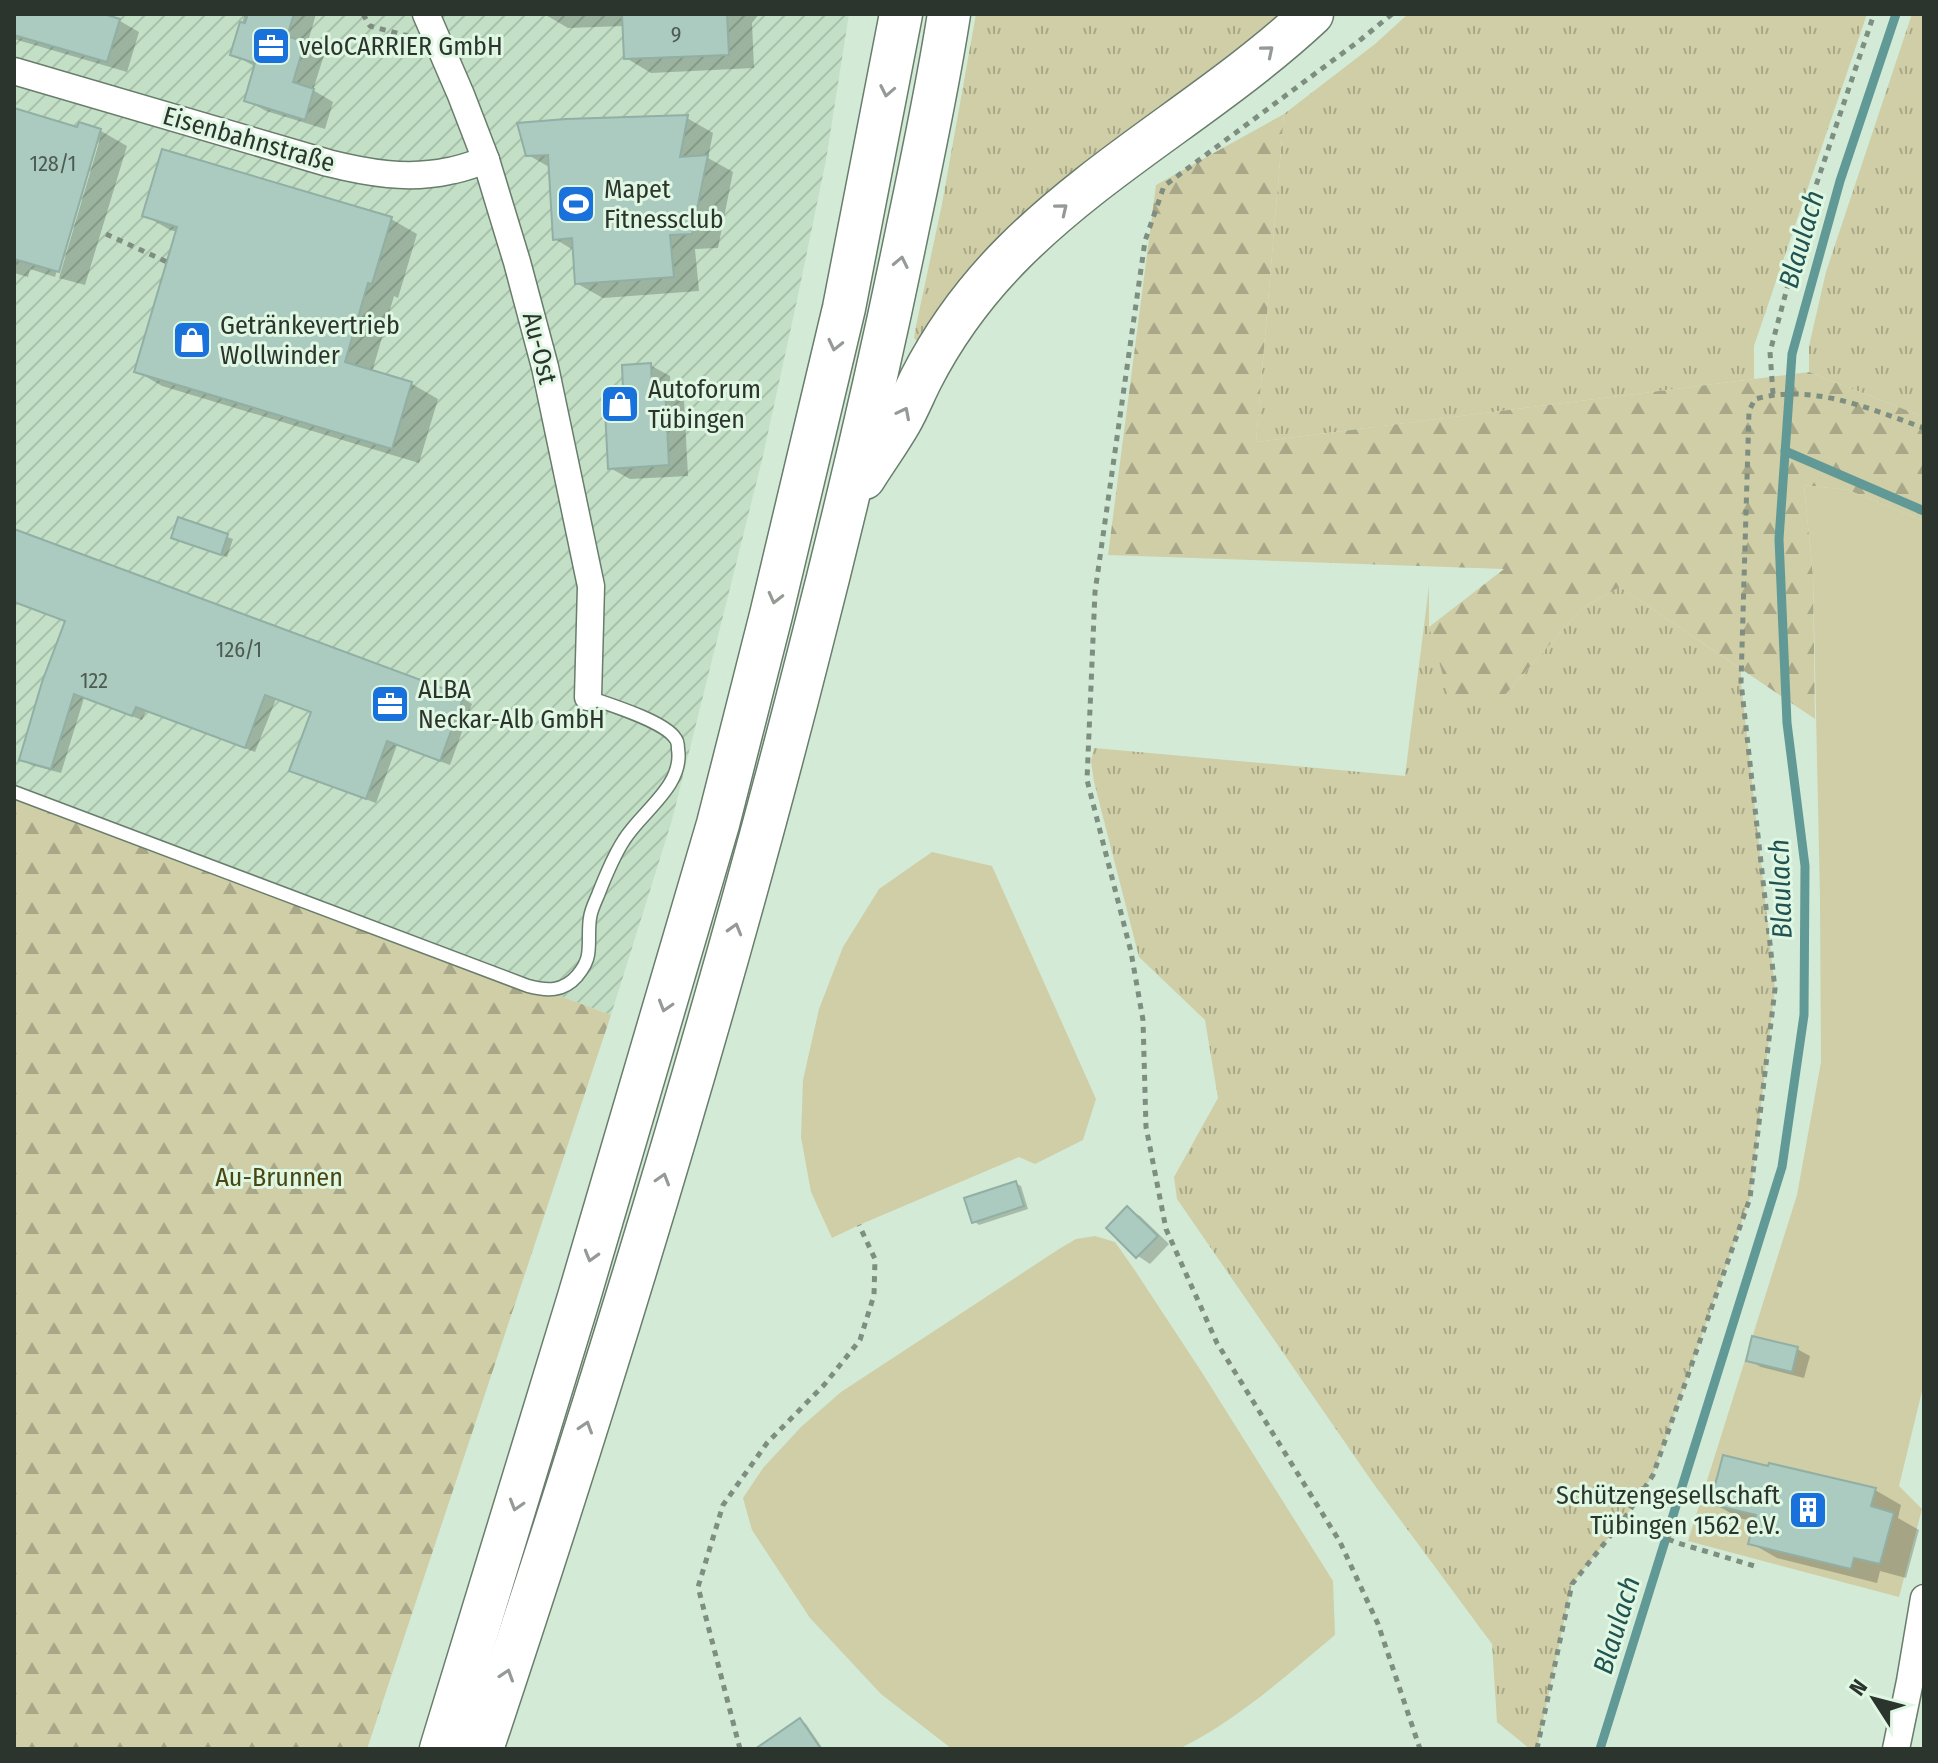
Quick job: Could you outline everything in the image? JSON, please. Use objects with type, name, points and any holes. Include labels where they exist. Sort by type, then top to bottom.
[{"type":"highway","points":[[441,1749],[575,1311],[718,824],[844,308],[901,14]]},
{"type":"highway","points":[[482,1749],[619,1322],[758,850],[848,502],[894,298],[949,14]]},
{"type":"highway","points":[[848,502],[900,423],[944,338],[978,292],[1013,253],[1101,177],[1253,64],[1312,14]]},
{"type":"street","name":"Au-Ost","points":[[426,14],[486,160],[545,367],[591,586],[588,697]]},
{"type":"street","name":"Eisenbahnstraße","points":[[14,71],[367,172],[427,175],[486,160]]},
{"type":"street","points":[[1896,1749],[1924,1598]]},
{"type":"lane","points":[[14,792],[528,986],[558,990],[568,986],[588,958],[590,915],[622,842],[663,793],[675,774],[680,758],[677,739],[667,730],[588,697]]},
{"type":"path","points":[[363,14],[370,26],[440,45]]},
{"type":"path","points":[[1392,14],[1164,186],[1145,241],[1095,592],[1087,780],[1134,965],[1143,1020],[1146,1127],[1166,1229],[1217,1343],[1340,1542],[1378,1624],[1420,1749]]},
{"type":"path","points":[[1773,394],[1770,352],[1809,206],[1874,14]]},
{"type":"path","points":[[106,234],[167,262]]},
{"type":"path","points":[[1537,1749],[1572,1584],[1626,1516],[1653,1475],[1750,1198],[1775,989],[1741,682],[1749,411],[1755,399],[1802,392],[1857,404],[1924,428]]},
{"type":"path","points":[[740,1749],[698,1587],[723,1505],[767,1443],[824,1385],[860,1340],[874,1295],[875,1259],[859,1225]]},
{"type":"path","points":[[1626,1516],[1655,1534],[1678,1543],[1758,1567]]},
{"type":"shaded area","points":[[14,14],[849,14],[826,160],[762,460],[672,820],[611,1015],[14,792]]},
{"type":"green space","points":[[976,14],[1293,14],[922,341],[917,341],[914,338],[916,326],[942,204]]},
{"type":"green space","points":[[1408,14],[1867,14],[1754,346],[1754,379],[1256,442],[1284,114],[1375,44]]},
{"type":"green space","points":[[1912,14],[1924,14],[1924,417],[1809,372],[1809,346],[1826,272]]},
{"type":"green space","points":[[1284,114],[1256,442],[1809,372],[1924,417],[1924,521],[1848,490],[1804,485],[1813,575],[1815,719],[1620,587],[1582,608],[1505,695],[1451,703],[1429,627],[1504,569],[1108,555],[1156,185]]},
{"type":"green space","points":[[1804,485],[1848,490],[1924,521],[1924,1383],[1899,1486],[1922,1509],[1899,1597],[1688,1541],[1797,1195],[1821,1062],[1813,575]]},
{"type":"green space","points":[[1429,586],[1429,627],[1505,695],[1582,608],[1620,587],[1741,669],[1775,989],[1750,1198],[1653,1475],[1626,1516],[1572,1584],[1537,1749],[1530,1749],[1497,1722],[1492,1644],[1373,1483],[1177,1199],[1174,1177],[1218,1098],[1205,1020],[1139,957],[1091,761],[1094,748],[1405,776]]},
{"type":"green space","name":"Au-Brunnen","points":[[14,792],[611,1015],[367,1749],[14,1749]]},
{"type":"green space","points":[[932,852],[992,866],[1096,1099],[1083,1140],[1035,1164],[1019,1157],[832,1238],[811,1192],[801,1137],[803,1080],[819,1009],[843,947],[879,889]]},
{"type":"green space","points":[[1095,1236],[1115,1242],[1134,1269],[1333,1581],[1335,1635],[1241,1711],[1179,1749],[952,1749],[881,1694],[810,1618],[752,1530],[743,1498],[763,1468],[801,1427],[841,1392],[1059,1249],[1076,1239]]},
{"type":"building","points":[[14,14],[104,14],[120,19],[107,62],[14,35]]},
{"type":"building","points":[[248,14],[294,14],[287,36],[305,42],[293,82],[314,89],[305,120],[244,101],[255,63],[230,55],[240,22],[245,23]]},
{"type":"building","points":[[622,14],[727,14],[729,55],[624,59]]},
{"type":"building","points":[[14,108],[77,127],[79,122],[101,129],[59,272],[14,259]]},
{"type":"building","points":[[688,115],[680,157],[708,155],[692,234],[670,235],[674,277],[575,284],[572,238],[553,240],[548,155],[526,156],[517,123]]},
{"type":"building","points":[[162,149],[392,217],[372,284],[368,283],[345,362],[412,382],[392,449],[134,372],[177,227],[142,216]]},
{"type":"building","points":[[651,363],[652,387],[665,386],[669,465],[608,469],[604,390],[623,389],[622,365]]},
{"type":"building","points":[[178,517],[228,534],[221,555],[171,538]]},
{"type":"building","points":[[14,529],[464,696],[440,761],[387,741],[366,799],[289,771],[311,712],[265,695],[245,748],[136,707],[132,716],[74,694],[51,769],[19,760],[42,682],[65,621],[14,602]]},
{"type":"building","points":[[1016,1181],[1024,1206],[972,1223],[964,1198]]},
{"type":"building","points":[[1127,1206],[1158,1236],[1136,1258],[1106,1228]]},
{"type":"building","points":[[1752,1336],[1798,1347],[1792,1372],[1746,1361]]},
{"type":"building","name":"Schützengesellschaft Tübingen 1562 e.V.","points":[[1723,1455],[1876,1488],[1871,1506],[1894,1513],[1880,1564],[1854,1558],[1851,1569],[1748,1544],[1756,1515],[1710,1504]]},
{"type":"building","points":[[800,1718],[821,1749],[755,1749]]},
{"type":"waterway","name":"Blaulach","points":[[1600,1749],[1782,1167],[1804,1015],[1805,866],[1787,723],[1779,539],[1792,354],[1840,181],[1896,14]]},
{"type":"waterway","points":[[1785,451],[1924,511]]},
{"type":"place","name":"veloCARRIER GmbH","points":[[271,46]]},
{"type":"place","name":"Mapet Fitnessclub","points":[[576,204]]},
{"type":"place","name":"Getränkevertrieb Wollwinder","points":[[192,340]]},
{"type":"place","name":"Autoforum Tübingen","points":[[620,404]]},
{"type":"place","name":"ALBA Neckar-Alb GmbH","points":[[390,704]]},
{"type":"place","name":"Schützengesellschaft Tübingen 1562 e.V.","points":[[1808,1510]]}]
